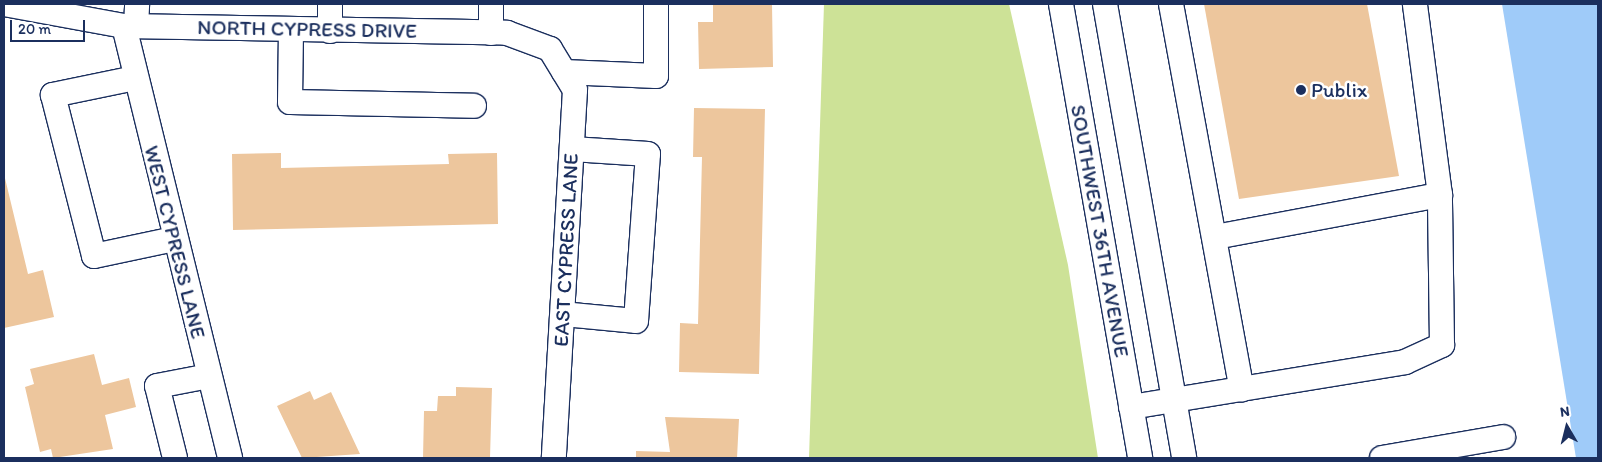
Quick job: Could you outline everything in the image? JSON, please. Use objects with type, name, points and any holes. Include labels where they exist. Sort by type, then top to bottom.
[{"type":"street","name":"NORTH CYPRESS DRIVE","points":[[4,4],[132,18],[291,30],[507,33],[550,49]]},
{"type":"street","points":[[330,4],[330,31]]},
{"type":"street","points":[[491,4],[491,33]]},
{"type":"street","points":[[564,72],[656,76],[656,4]]},
{"type":"street","name":"SOUTHWEST 36TH AVENUE","points":[[1061,4],[1140,458]]},
{"type":"street","name":"SOUTHWEST 36TH AVENUE","points":[[1105,4],[1184,458]]},
{"type":"street","points":[[1171,4],[1242,390]]},
{"type":"street","points":[[1130,407],[1404,362],[1442,345],[1440,195],[1415,4]]},
{"type":"street","name":"WEST CYPRESS LANE","points":[[132,18],[135,78],[230,458]]},
{"type":"street","points":[[291,30],[290,102],[474,106]]},
{"type":"street","name":"EAST CYPRESS LANE","points":[[550,49],[575,90],[554,458]]},
{"type":"street","points":[[135,78],[54,95],[94,256],[174,239]]},
{"type":"street","points":[[563,314],[636,321],[648,154],[572,149]]},
{"type":"street","points":[[1214,237],[1440,195]]},
{"type":"street","points":[[175,458],[157,386],[209,376]]},
{"type":"street","points":[[1382,458],[1503,438]]},
{"type":"green space","points":[[824,4],[1009,4],[1068,265],[1098,458],[809,458]]},
{"type":"water","points":[[1502,4],[1598,4],[1598,458],[1576,458]]},
{"type":"building","points":[[713,4],[772,4],[773,67],[699,69],[698,22],[713,22]]},
{"type":"building","name":"Publix","points":[[1204,4],[1367,4],[1399,176],[1239,199]]},
{"type":"building","points":[[694,108],[765,109],[759,374],[679,372],[680,323],[698,324],[702,157],[693,157]]},
{"type":"building","points":[[281,153],[281,168],[449,164],[448,154],[497,153],[498,224],[233,230],[232,154]]},
{"type":"building","points":[[4,174],[28,274],[43,270],[54,317],[4,328]]},
{"type":"building","points":[[94,354],[102,385],[129,378],[136,407],[105,415],[113,449],[53,458],[51,449],[40,452],[25,387],[34,384],[30,369]]},
{"type":"building","points":[[456,387],[492,388],[490,458],[423,458],[424,411],[437,411],[438,396],[456,396]]},
{"type":"building","points":[[310,391],[314,400],[331,392],[360,454],[302,458],[277,406]]},
{"type":"building","points":[[665,417],[739,419],[737,458],[636,458],[636,451],[670,452]]},
{"type":"place","name":"Publix","points":[[1301,90]]}]
